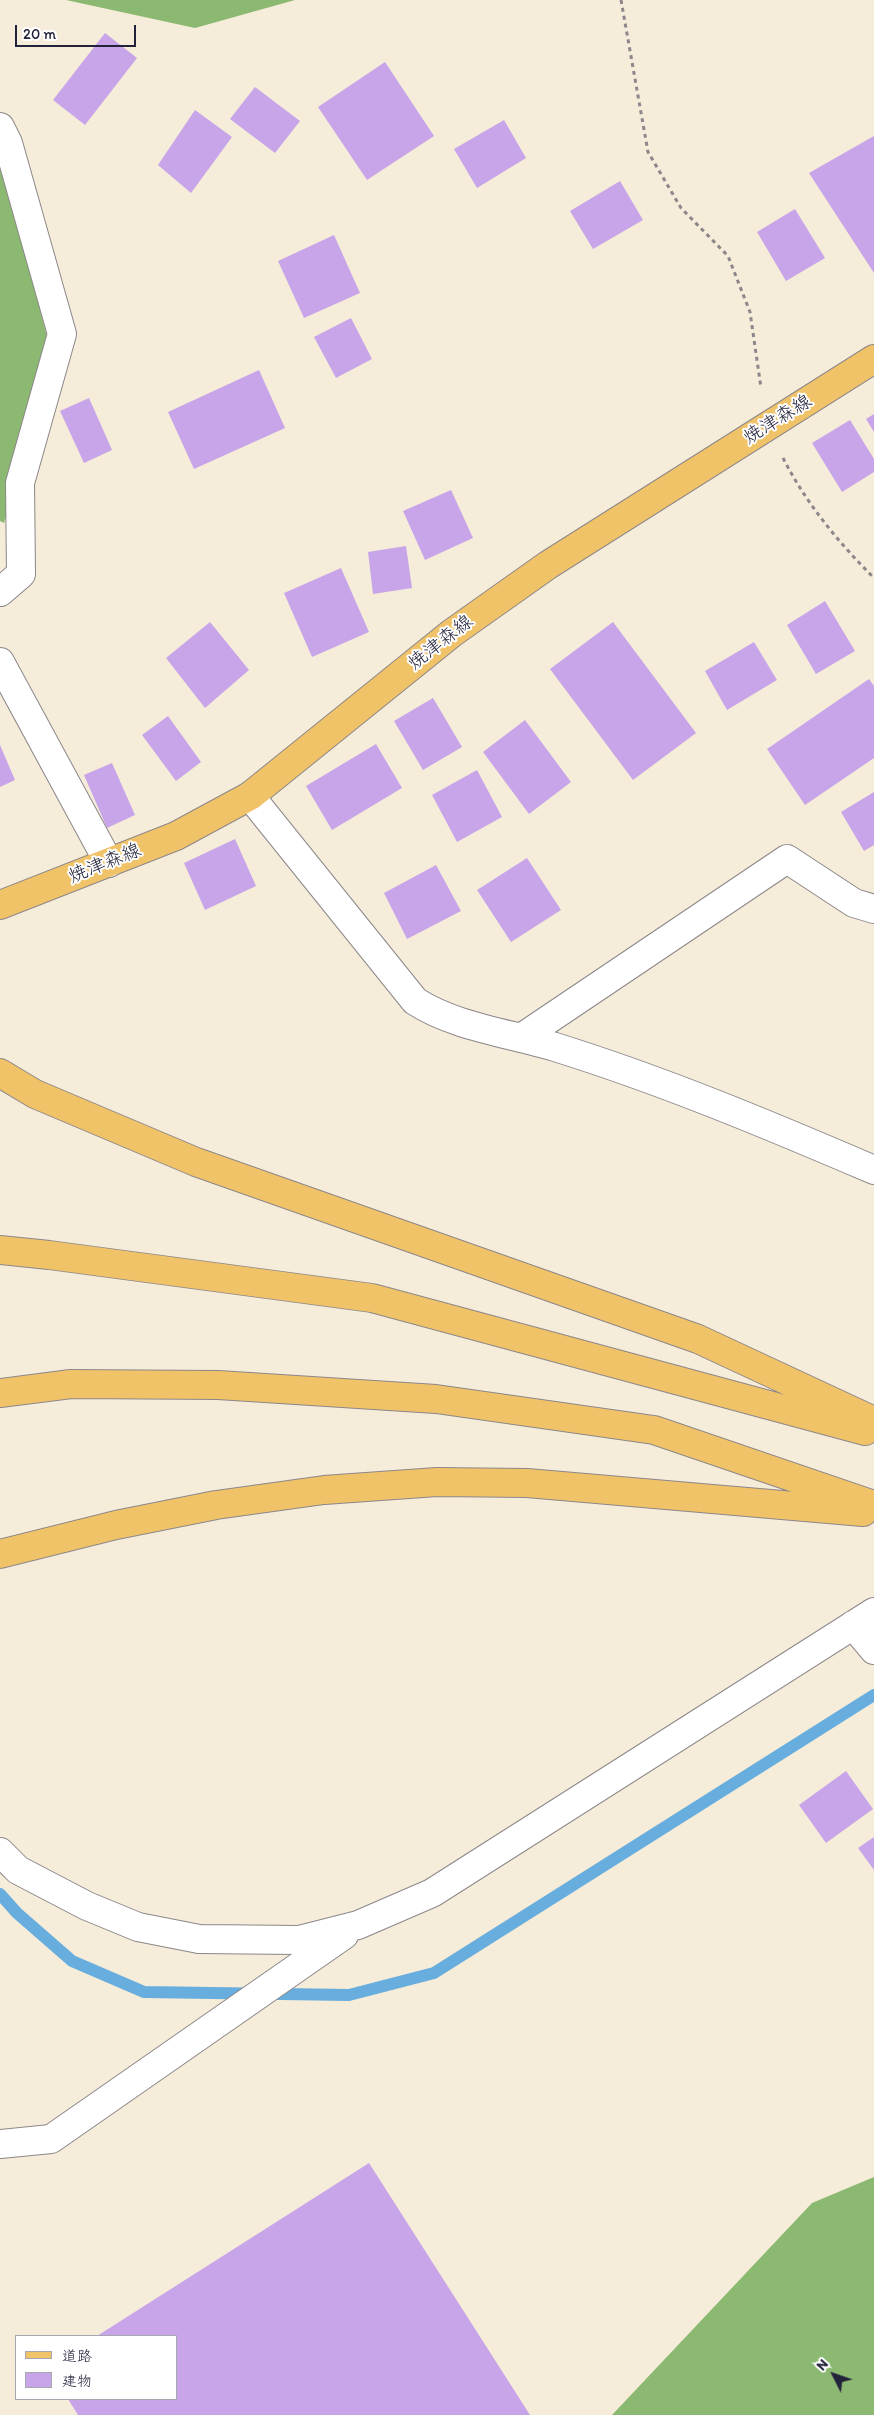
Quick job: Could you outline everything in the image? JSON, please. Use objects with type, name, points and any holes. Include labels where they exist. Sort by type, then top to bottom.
[{"type":"main road","name":"焼津森線","points":[[0,905],[176,836],[250,796],[452,633],[548,565],[874,359]]},
{"type":"main road","points":[[0,1074],[35,1094],[196,1162],[698,1339],[874,1421]]},
{"type":"main road","points":[[0,1250],[49,1254],[372,1298],[874,1434]]},
{"type":"main road","points":[[0,1393],[71,1384],[218,1385],[436,1399],[654,1430],[874,1505]]},
{"type":"main road","points":[[0,1554],[40,1542],[216,1505],[324,1490],[437,1482],[527,1483],[874,1513]]},
{"type":"street","points":[[0,127],[8,143],[62,334],[20,483],[21,574],[0,592]]},
{"type":"street","points":[[0,662],[109,863]]},
{"type":"street","points":[[250,796],[415,1001],[433,1013],[555,1047],[746,1115],[874,1170]]},
{"type":"street","points":[[521,1038],[787,859],[854,903],[874,909]]},
{"type":"street","points":[[0,1852],[18,1870],[87,1906],[138,1927],[199,1940],[298,1940],[358,1925],[432,1893],[864,1618],[874,1650]]},
{"type":"street","points":[[0,2144],[51,2139],[358,1925]]},
{"type":"path","points":[[621,0],[648,152],[681,208],[728,256],[750,312],[767,427],[796,484],[845,549],[874,578]]},
{"type":"green space","points":[[66,0],[295,0],[195,28]]},
{"type":"green space","points":[[0,156],[54,363],[4,523],[0,521]]},
{"type":"green space","points":[[874,2177],[874,2415],[612,2415],[812,2203]]},
{"type":"building","points":[[105,33],[137,58],[85,125],[53,100]]},
{"type":"building","points":[[385,62],[434,136],[367,180],[318,107]]},
{"type":"building","points":[[255,87],[300,121],[275,153],[230,119]]},
{"type":"building","points":[[195,110],[232,137],[191,193],[158,165]]},
{"type":"building","points":[[504,120],[526,158],[477,188],[454,149]]},
{"type":"building","points":[[874,136],[874,273],[809,173]]},
{"type":"building","points":[[620,181],[643,220],[593,249],[570,211]]},
{"type":"building","points":[[795,209],[825,258],[786,281],[757,232]]},
{"type":"building","points":[[334,235],[360,293],[304,318],[278,261]]},
{"type":"building","points":[[351,318],[372,359],[336,378],[314,337]]},
{"type":"building","points":[[259,370],[285,428],[194,469],[168,412]]},
{"type":"building","points":[[89,398],[112,450],[84,463],[60,411]]},
{"type":"building","points":[[874,414],[874,432],[866,419]]},
{"type":"building","points":[[850,420],[874,459],[874,472],[842,492],[812,443]]},
{"type":"building","points":[[451,490],[473,538],[425,560],[403,511]]},
{"type":"building","points":[[406,546],[412,588],[373,594],[368,552]]},
{"type":"building","points":[[341,568],[369,632],[312,657],[284,593]]},
{"type":"building","points":[[825,601],[855,651],[816,674],[787,625]]},
{"type":"building","points":[[210,622],[249,670],[205,708],[166,658]]},
{"type":"building","points":[[613,622],[696,733],[633,780],[550,669]]},
{"type":"building","points":[[754,642],[777,680],[727,710],[705,671]]},
{"type":"building","points":[[869,679],[874,686],[874,758],[805,805],[767,749]]},
{"type":"building","points":[[433,698],[462,747],[423,770],[394,721]]},
{"type":"building","points":[[168,716],[201,762],[176,781],[142,735]]},
{"type":"building","points":[[525,720],[571,782],[529,814],[483,752]]},
{"type":"building","points":[[376,744],[402,788],[332,830],[306,786]]},
{"type":"building","points":[[0,745],[15,780],[0,787]]},
{"type":"building","points":[[112,763],[135,815],[107,828],[84,775]]},
{"type":"building","points":[[477,770],[502,817],[457,842],[432,795]]},
{"type":"building","points":[[874,792],[874,845],[864,851],[841,812]]},
{"type":"building","points":[[235,839],[256,886],[205,910],[184,863]]},
{"type":"building","points":[[527,858],[561,910],[511,942],[477,890]]},
{"type":"building","points":[[436,865],[461,911],[407,939],[384,893]]},
{"type":"building","points":[[846,1771],[873,1809],[826,1843],[799,1805]]},
{"type":"building","points":[[874,1837],[874,1870],[858,1848]]},
{"type":"building","points":[[369,2163],[530,2415],[78,2415],[69,2400],[178,2400],[178,2335],[99,2335]]},
{"type":"waterway","points":[[0,1894],[17,1913],[72,1961],[144,1992],[349,1995],[434,1973],[874,1695]]}]
